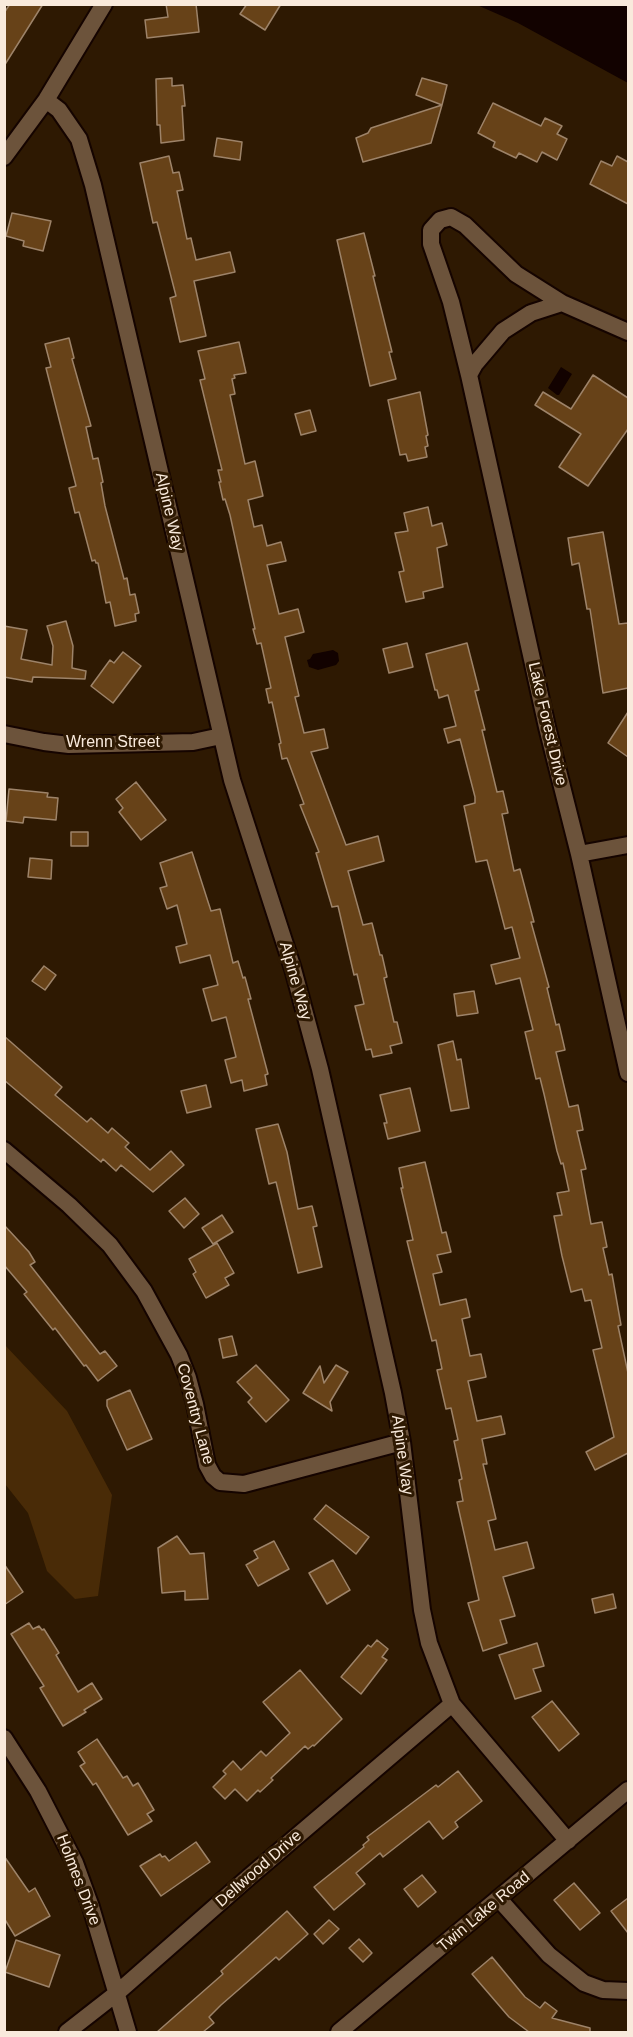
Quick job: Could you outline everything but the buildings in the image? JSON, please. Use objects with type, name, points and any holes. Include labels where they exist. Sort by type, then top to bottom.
[{"type":"street","points":[[4,157],[46,100],[104,4]]},
{"type":"street","name":"Alpine Way","points":[[46,100],[59,110],[79,139],[93,186],[221,736],[244,822],[293,969],[320,1070],[393,1393],[402,1442],[422,1610],[429,1643],[452,1704],[568,1841]]},
{"type":"street","name":"Lake Forest Drive","points":[[628,332],[562,303],[516,274],[465,225],[451,217],[440,220],[431,230],[431,244],[451,302],[469,375],[547,727],[579,854],[628,1073]]},
{"type":"street","points":[[469,375],[475,364],[503,331],[531,314],[562,303]]},
{"type":"street","name":"Wrenn Street","points":[[4,735],[69,745],[193,742],[221,736]]},
{"type":"street","points":[[579,854],[628,845]]},
{"type":"street","name":"Coventry Lane","points":[[4,1150],[69,1205],[110,1245],[144,1291],[179,1355],[195,1404],[207,1465],[213,1476],[220,1482],[244,1484],[402,1442]]},
{"type":"street","name":"Dellwood Drive","points":[[67,2032],[117,1993],[452,1704]]},
{"type":"street","name":"Holmes Drive","points":[[4,1738],[38,1791],[75,1863],[128,2032]]},
{"type":"street","name":"Twin Lake Road","points":[[339,2032],[628,1790]]},
{"type":"street","points":[[499,1899],[549,1955],[584,1983],[603,1990],[628,1991]]},
{"type":"shaded area","points":[[477,5],[628,5],[628,83],[518,23]]},
{"type":"shaded area","points":[[561,367],[572,374],[557,395],[548,388]]},
{"type":"shaded area","points":[[333,650],[338,653],[339,661],[336,665],[318,670],[309,667],[307,660],[313,654]]},
{"type":"shaded area","points":[[4,1344],[67,1411],[112,1495],[98,1596],[75,1599],[47,1571],[28,1513],[5,1484]]}]
